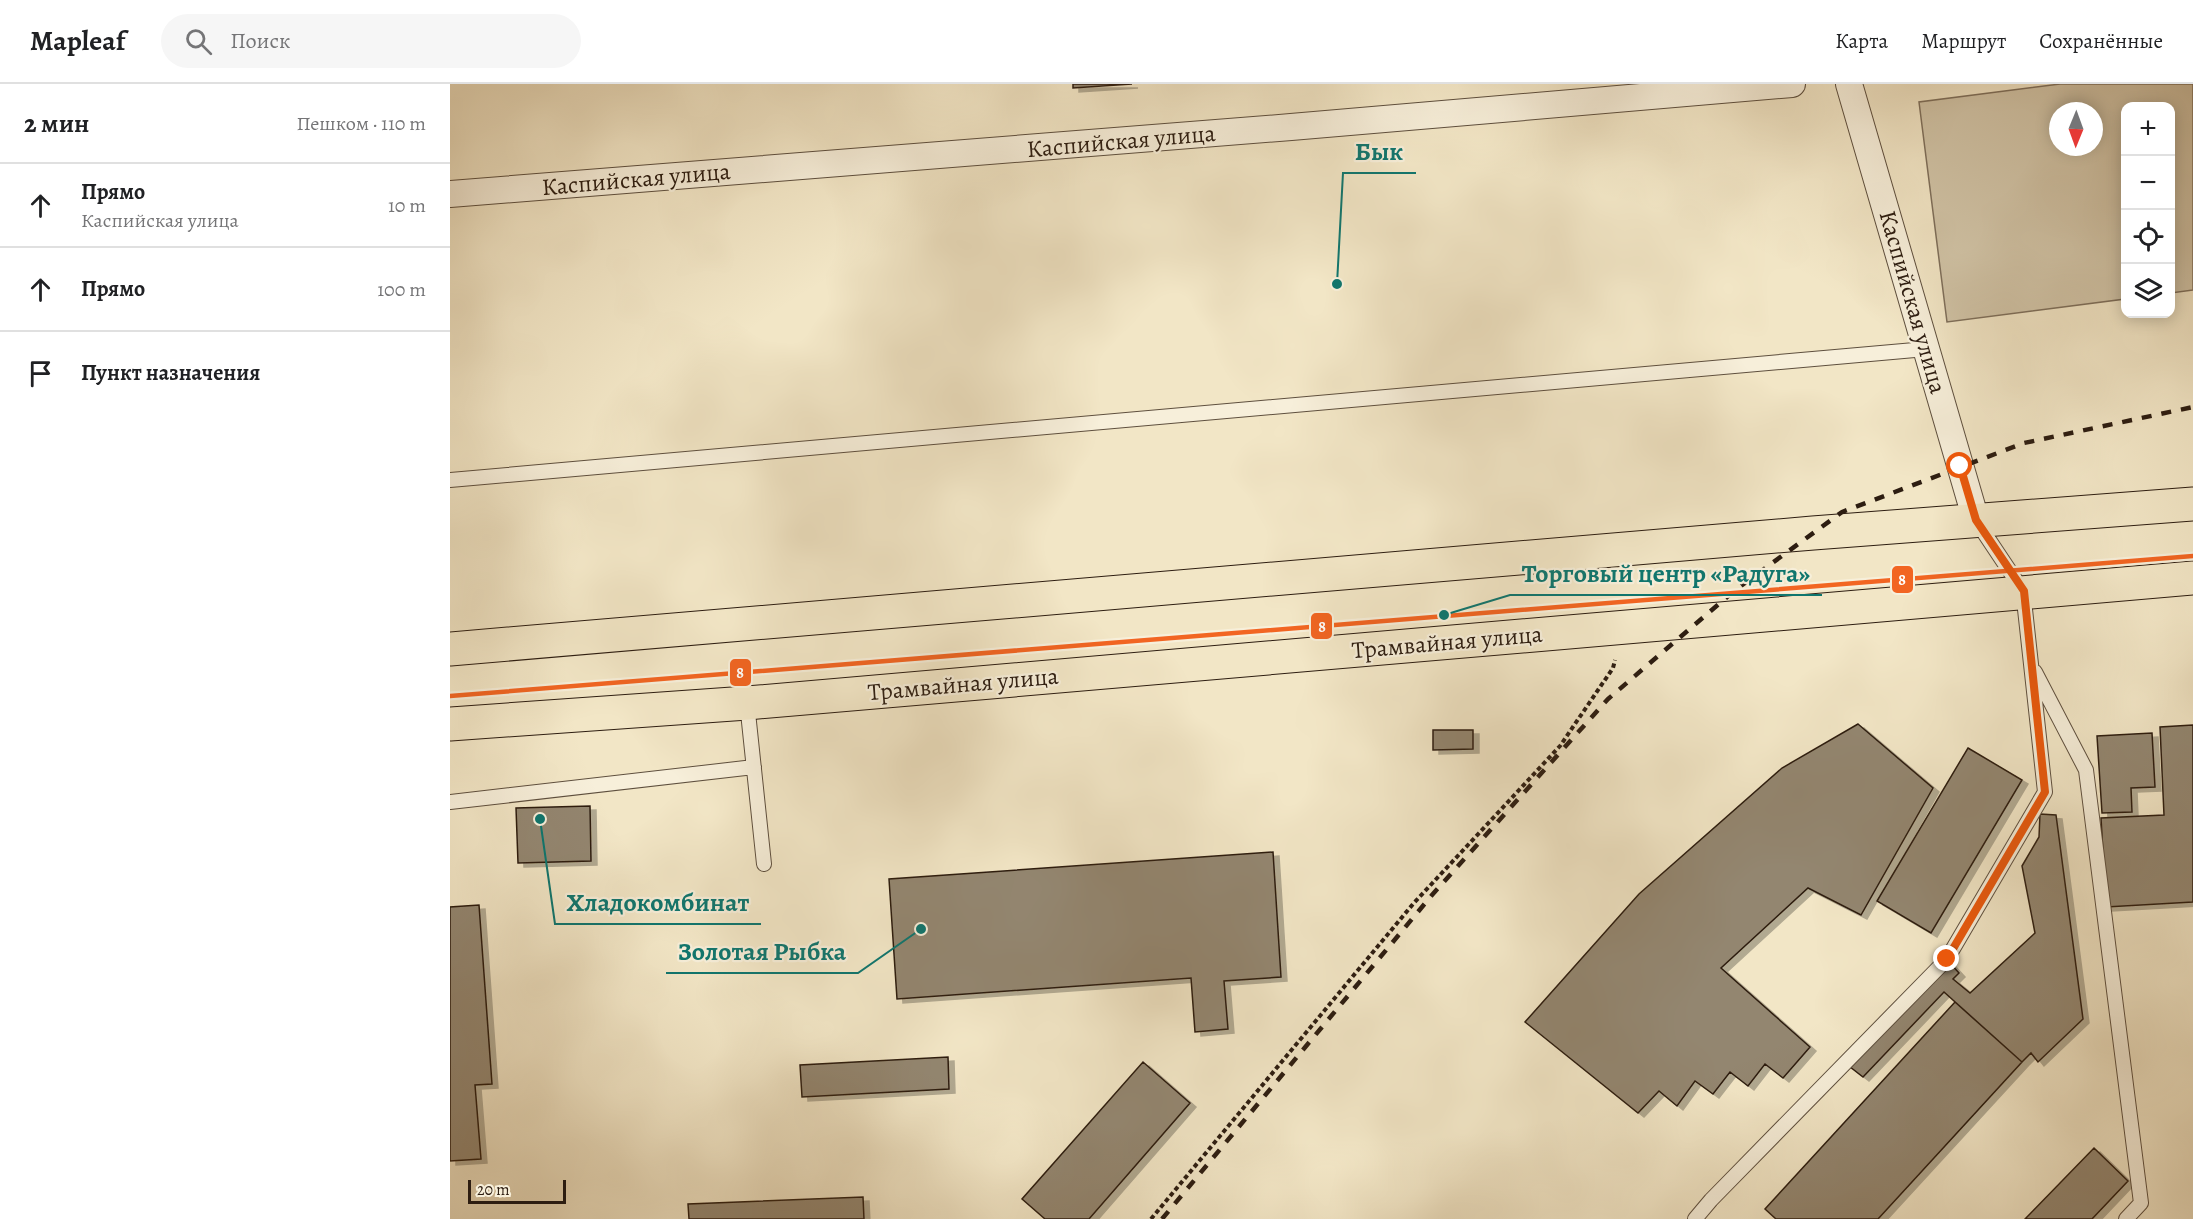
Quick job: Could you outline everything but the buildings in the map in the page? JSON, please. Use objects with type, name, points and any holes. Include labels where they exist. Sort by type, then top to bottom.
[{"type":"main road","points":[[450,649],[1976,520],[2193,504]]},
{"type":"main road","name":"Трамвайная улица","points":[[450,724],[747,703],[2193,578]]},
{"type":"street","name":"Каспийская улица","points":[[450,194],[1292,128],[1792,84]]},
{"type":"street","name":"Каспийская улица","points":[[1849,84],[1976,520]]},
{"type":"lane","points":[[450,480],[1926,349]]},
{"type":"lane","points":[[1695,1219],[1947,959],[2045,792],[2024,591],[1976,520]]},
{"type":"lane","points":[[2031,665],[2086,770],[2141,1203],[2126,1219]]},
{"type":"lane","points":[[747,703],[764,864]]},
{"type":"lane","points":[[450,802],[754,767]]},
{"type":"path","points":[[1151,1219],[1413,904],[1560,746],[1613,668],[1619,627]]},
{"type":"shaded area","points":[[2060,84],[2193,84],[2193,290],[2175,292],[2175,102],[2121,102],[2121,300],[1947,322],[1919,102]]},
{"type":"railway","points":[[1162,1219],[1432,895],[1608,699],[1734,591],[1842,512],[2024,443],[2193,407]]},
{"type":"transit line","name":"8","points":[[450,696],[2193,556]]},
{"type":"place","name":"Бык","points":[[1337,284]]},
{"type":"place","name":"Торговый центр «Радуга»","points":[[1444,615]]},
{"type":"place","name":"Хладокомбинат","points":[[540,819]]},
{"type":"place","name":"Золотая Рыбка","points":[[921,929]]},
{"type":"route","points":[[1947,959],[2045,792],[2024,591],[1976,520],[1960,466]]}]
